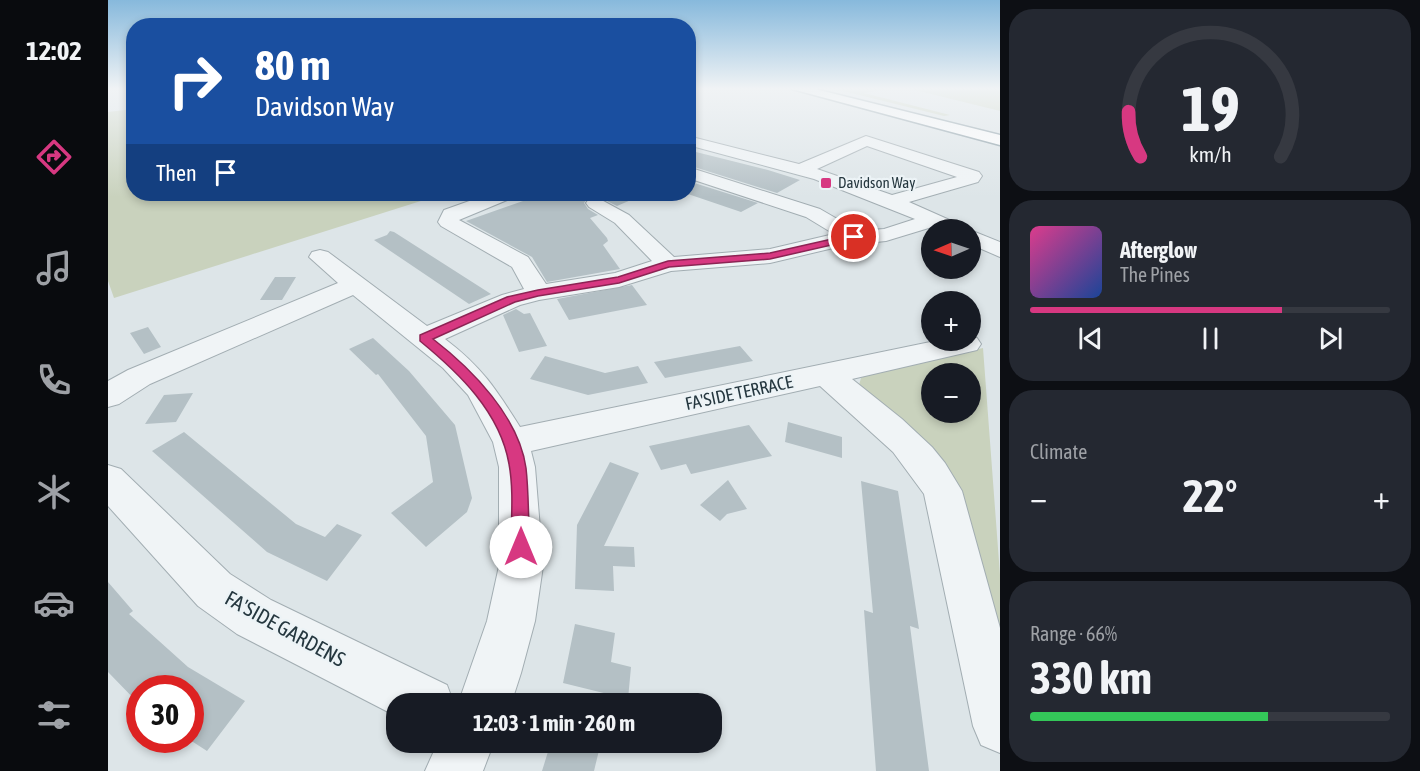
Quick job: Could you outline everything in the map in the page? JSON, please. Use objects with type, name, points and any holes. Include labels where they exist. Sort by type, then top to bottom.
[{"type":"highway","points":[[941,125],[1000,140]]},
{"type":"highway","points":[[964,125],[1000,134]]},
{"type":"street","points":[[802,169],[866,141],[974,176],[891,201]]},
{"type":"street","points":[[696,142],[802,169],[891,201],[931,219]]},
{"type":"street","points":[[696,175],[813,213],[854,237]]},
{"type":"street","points":[[485,201],[451,213],[448,222],[520,262],[531,277],[538,293]]},
{"type":"street","points":[[596,203],[622,219],[668,264]]},
{"type":"street","points":[[424,338],[511,300],[538,293],[619,280],[668,264],[770,256],[854,237],[886,235],[921,224]]},
{"type":"street","points":[[981,241],[1000,250]]},
{"type":"street","points":[[320,257],[453,361],[480,389],[512,441],[518,467],[521,566],[511,621],[488,693]]},
{"type":"street","points":[[108,396],[139,377],[355,285]]},
{"type":"street","name":"FA'SIDE TERRACE","points":[[512,441],[935,351]]},
{"type":"street","points":[[827,375],[914,451],[934,476],[948,506],[987,620],[1000,726]]},
{"type":"street","name":"FA'SIDE GARDENS","points":[[108,480],[214,590],[254,617],[406,693]]},
{"type":"street","points":[[454,771],[462,753]]},
{"type":"green space","points":[[108,125],[126,125],[126,201],[421,201],[114,298],[108,281]]},
{"type":"green space","points":[[983,348],[1000,575],[1000,657],[958,496],[859,385],[861,378],[870,374],[970,351],[981,351]]},
{"type":"building","points":[[696,152],[800,180],[777,193],[696,168]]},
{"type":"building","points":[[696,184],[758,203],[741,212],[696,197]]},
{"type":"building","points":[[523,201],[585,201],[584,203],[588,209],[598,215],[590,218],[607,238],[608,241],[603,245],[620,269],[547,282],[532,257],[466,221]]},
{"type":"building","points":[[607,201],[629,201],[617,206]]},
{"type":"building","points":[[390,231],[491,294],[469,304],[374,240],[387,235]]},
{"type":"building","points":[[275,277],[296,277],[282,300],[260,300]]},
{"type":"building","points":[[632,285],[647,305],[569,320],[557,299]]},
{"type":"building","points":[[516,309],[524,314],[530,313],[547,346],[519,352],[503,315]]},
{"type":"building","points":[[148,327],[161,347],[144,354],[130,333]]},
{"type":"building","points":[[373,338],[409,371],[455,425],[472,498],[467,512],[426,547],[391,513],[433,482],[426,436],[378,374],[376,375],[349,349]]},
{"type":"building","points":[[740,346],[753,361],[665,378],[654,362]]},
{"type":"building","points":[[545,356],[605,373],[638,366],[648,383],[588,395],[530,379]]},
{"type":"building","points":[[193,393],[176,422],[145,424],[164,395]]},
{"type":"building","points":[[788,422],[842,437],[842,458],[785,442]]},
{"type":"building","points":[[749,425],[772,456],[691,474],[686,464],[661,470],[649,446]]},
{"type":"building","points":[[184,432],[296,524],[325,537],[337,524],[362,535],[327,581],[267,552],[152,451]]},
{"type":"building","points":[[610,462],[639,473],[604,546],[634,547],[635,567],[613,566],[614,591],[575,589],[577,525]]},
{"type":"building","points":[[728,480],[747,509],[727,514],[720,521],[700,505]]},
{"type":"building","points":[[861,481],[898,491],[919,629],[910,626],[929,771],[876,771],[864,610],[873,613]]},
{"type":"building","points":[[108,582],[133,611],[129,614],[188,667],[201,675],[126,675],[126,691],[108,672]]},
{"type":"building","points":[[575,624],[615,633],[611,662],[631,667],[629,693],[604,693],[563,683]]},
{"type":"building","points":[[204,677],[245,701],[207,751],[204,749]]},
{"type":"building","points":[[548,753],[598,753],[594,771],[542,771]]},
{"type":"place","name":"Davidson Way","points":[[826,183]]},
{"type":"route","points":[[521,547],[518,467],[512,441],[480,389],[453,361],[424,338],[511,300],[538,293],[619,280],[668,264],[770,256],[854,237]]}]
